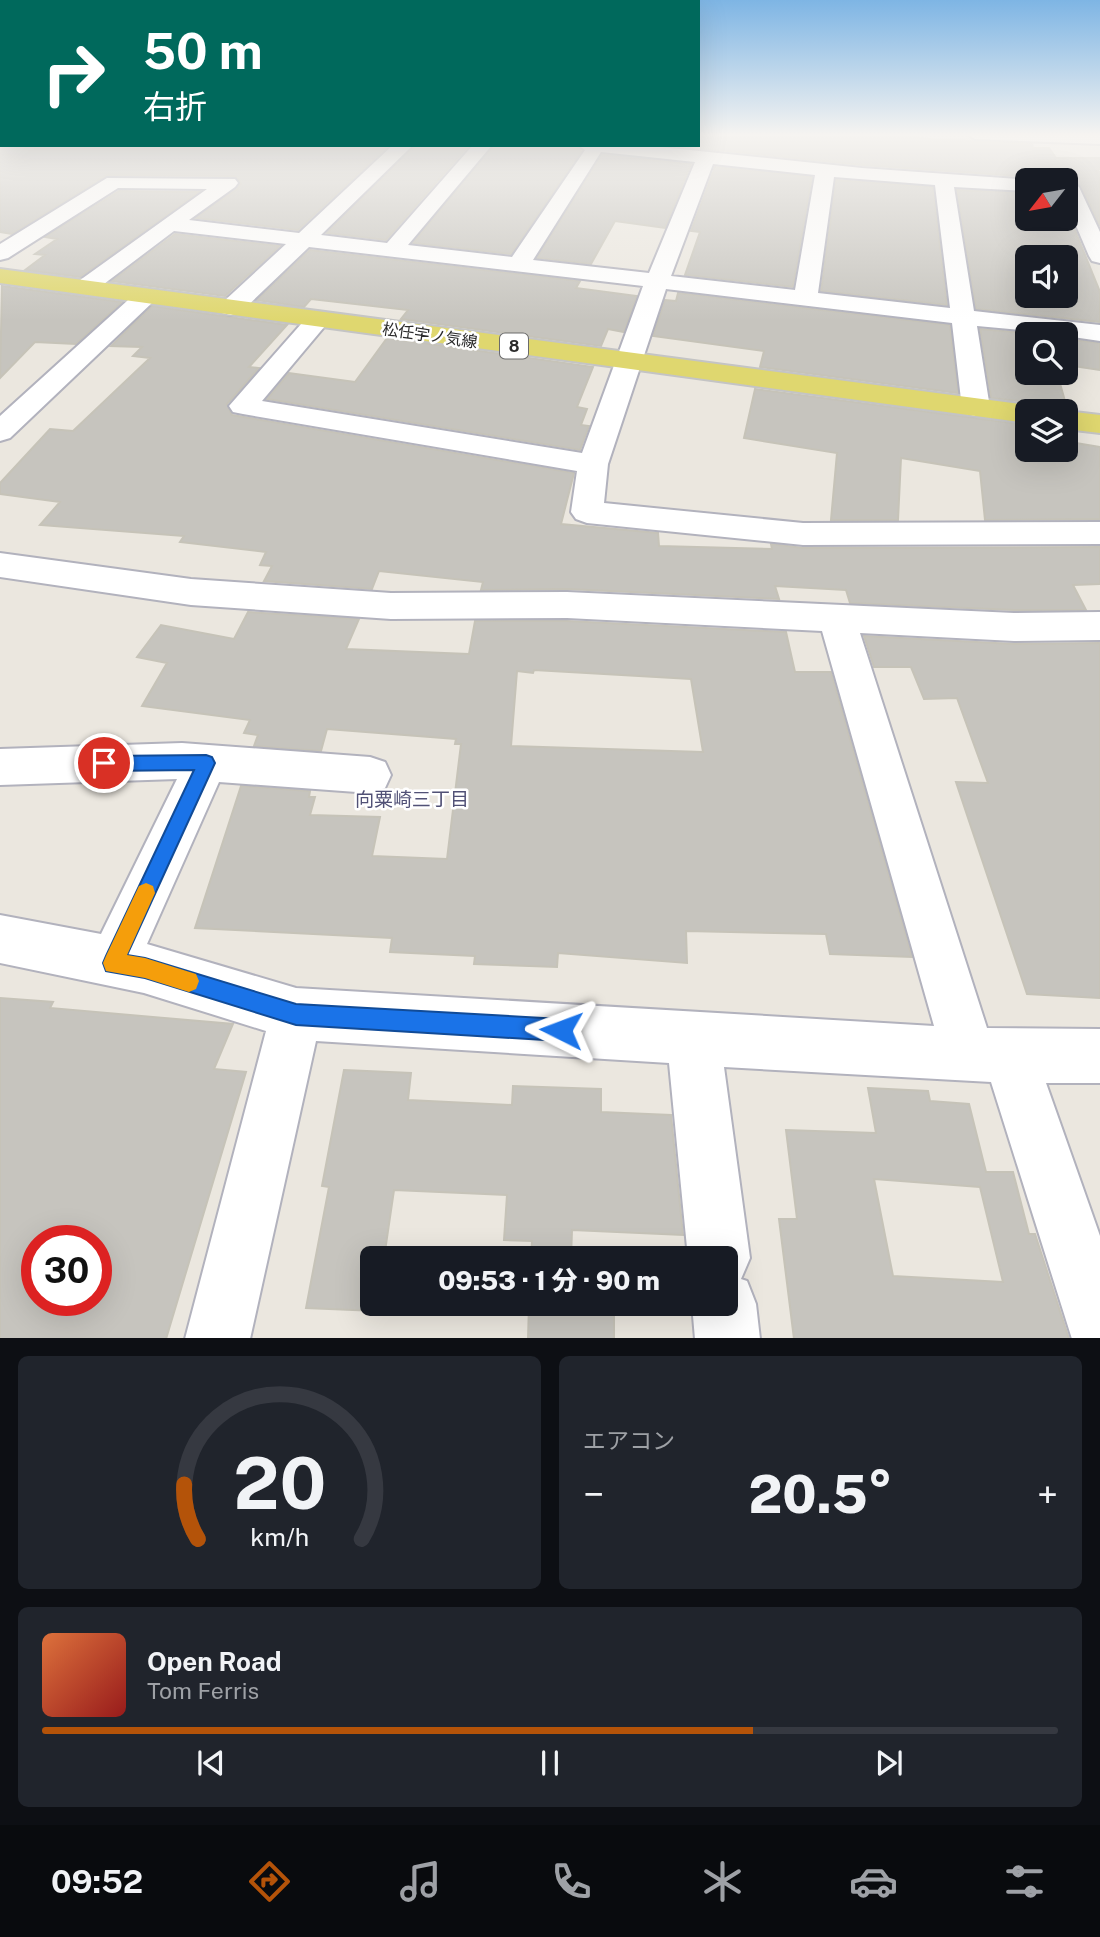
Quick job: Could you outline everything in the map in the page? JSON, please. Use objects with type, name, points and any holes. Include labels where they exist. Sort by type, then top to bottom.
[{"type":"main road","name":"松任宇ノ気線","points":[[0,276],[1015,413]]},
{"type":"main road","points":[[1078,421],[1100,424]]},
{"type":"street","points":[[0,253],[91,196]]},
{"type":"street","points":[[84,288],[209,196]]},
{"type":"street","points":[[231,308],[350,196]]},
{"type":"street","points":[[393,249],[438,196]]},
{"type":"street","points":[[519,264],[564,196]]},
{"type":"street","points":[[691,196],[657,281],[631,362],[593,464],[587,512],[803,534],[1100,533]]},
{"type":"street","points":[[805,299],[820,196]]},
{"type":"street","points":[[946,196],[976,408]]},
{"type":"street","points":[[1078,196],[1100,256]]},
{"type":"street","points":[[170,224],[1100,333]]},
{"type":"street","points":[[0,432],[146,296]]},
{"type":"street","points":[[318,320],[243,406],[593,464]]},
{"type":"street","points":[[0,565],[191,592],[391,606],[567,605],[1014,627],[1100,626]]},
{"type":"street","points":[[837,618],[989,1054],[1100,1328]]},
{"type":"street","points":[[0,766],[182,761],[370,775]]},
{"type":"street","points":[[113,963],[206,763]]},
{"type":"street","points":[[1,941],[145,968],[296,1014],[989,1054],[1100,1056]]},
{"type":"street","points":[[217,1338],[296,1014]]},
{"type":"street","points":[[693,1037],[718,1246]]},
{"type":"street","points":[[725,1316],[728,1338]]},
{"type":"building","points":[[0,196],[72,196],[12,234],[0,232]]},
{"type":"building","points":[[110,196],[193,196],[80,277],[25,270],[45,255],[35,254],[57,239],[45,237]]},
{"type":"building","points":[[226,196],[334,196],[298,230],[196,218]]},
{"type":"building","points":[[364,196],[424,196],[386,240],[327,233]]},
{"type":"building","points":[[451,196],[550,196],[511,254],[413,243]]},
{"type":"building","points":[[576,196],[678,196],[665,228],[615,221],[591,264],[537,258]]},
{"type":"building","points":[[704,196],[809,196],[793,287],[685,275],[700,232],[691,231]]},
{"type":"building","points":[[834,196],[934,196],[947,305],[821,291]]},
{"type":"building","points":[[958,196],[1015,196],[1015,231],[1075,231],[1100,292],[1100,322],[976,309]]},
{"type":"building","points":[[1086,196],[1100,196],[1100,226]]},
{"type":"building","points":[[175,234],[280,246],[225,296],[112,281]]},
{"type":"building","points":[[310,250],[580,281],[576,288],[637,296],[624,332],[608,329],[601,346],[401,319],[408,310],[311,299],[304,307],[257,300]]},
{"type":"building","points":[[2,286],[122,302],[76,344],[35,342],[0,378]]},
{"type":"building","points":[[678,293],[950,325],[958,393],[760,367],[764,351],[653,336],[665,300],[676,301]]},
{"type":"building","points":[[152,306],[287,325],[249,367],[259,368],[227,404],[232,415],[574,473],[561,524],[658,533],[659,546],[772,549],[771,544],[803,548],[1100,547],[1100,584],[1073,585],[1086,610],[1014,610],[850,603],[846,590],[775,586],[779,599],[567,589],[481,590],[483,582],[379,571],[372,589],[264,581],[272,566],[260,565],[266,552],[180,542],[184,536],[40,525],[60,502],[0,494],[0,483],[50,429],[73,431],[150,358],[133,356],[142,347],[111,346]]},
{"type":"building","points":[[980,329],[1015,332],[1015,385],[1060,385],[1064,399],[1015,401],[991,398]]},
{"type":"building","points":[[387,338],[593,367],[577,407],[587,409],[581,425],[589,426],[580,450],[267,399],[289,373],[355,382]]},
{"type":"building","points":[[1078,340],[1100,343],[1100,370],[1078,367]]},
{"type":"building","points":[[755,389],[1015,423],[1015,462],[1078,462],[1078,443],[1100,447],[1100,519],[985,520],[980,471],[901,458],[898,520],[831,520],[837,453],[744,438]]},
{"type":"building","points":[[248,612],[359,619],[346,649],[469,654],[475,621],[567,621],[786,632],[795,672],[831,672],[912,957],[830,954],[826,934],[686,931],[687,963],[558,953],[557,967],[474,964],[475,956],[390,952],[392,938],[195,928],[241,786],[310,791],[309,797],[315,797],[310,815],[380,817],[372,856],[447,859],[461,744],[455,744],[456,739],[327,729],[321,751],[254,746],[258,735],[244,733],[250,720],[142,706],[167,663],[137,657],[161,625],[234,639]],"holes":[[[517,671],[691,679],[703,752],[511,746]]]},
{"type":"building","points":[[864,636],[1014,644],[1100,643],[1100,998],[1027,994],[956,782],[988,783],[957,698],[924,699],[911,667],[874,667]]},
{"type":"building","points":[[0,998],[53,1002],[50,1008],[233,1024],[214,1069],[246,1072],[166,1338],[0,1338]]},
{"type":"building","points":[[344,1070],[411,1073],[408,1100],[512,1105],[513,1086],[601,1089],[601,1112],[671,1115],[683,1235],[572,1230],[571,1246],[532,1246],[532,1241],[504,1240],[507,1195],[394,1190],[386,1246],[360,1246],[360,1310],[306,1308],[329,1187],[322,1186]]},
{"type":"building","points":[[868,1088],[928,1091],[930,1101],[969,1104],[986,1172],[1013,1172],[1029,1234],[1035,1234],[1069,1338],[794,1338],[779,1219],[797,1219],[786,1130],[876,1133]],"holes":[[[874,1179],[980,1187],[1003,1282],[893,1276]]]},
{"type":"building","points":[[529,1316],[614,1316],[614,1338],[528,1338]]},
{"type":"slow traffic","points":[[146,893],[113,963],[145,968],[189,981]]},
{"type":"district","name":"向粟崎三丁目","points":[[412,799]]},
{"type":"route","points":[[104,763],[206,763],[113,963],[145,968],[296,1014],[561,1030]]}]
